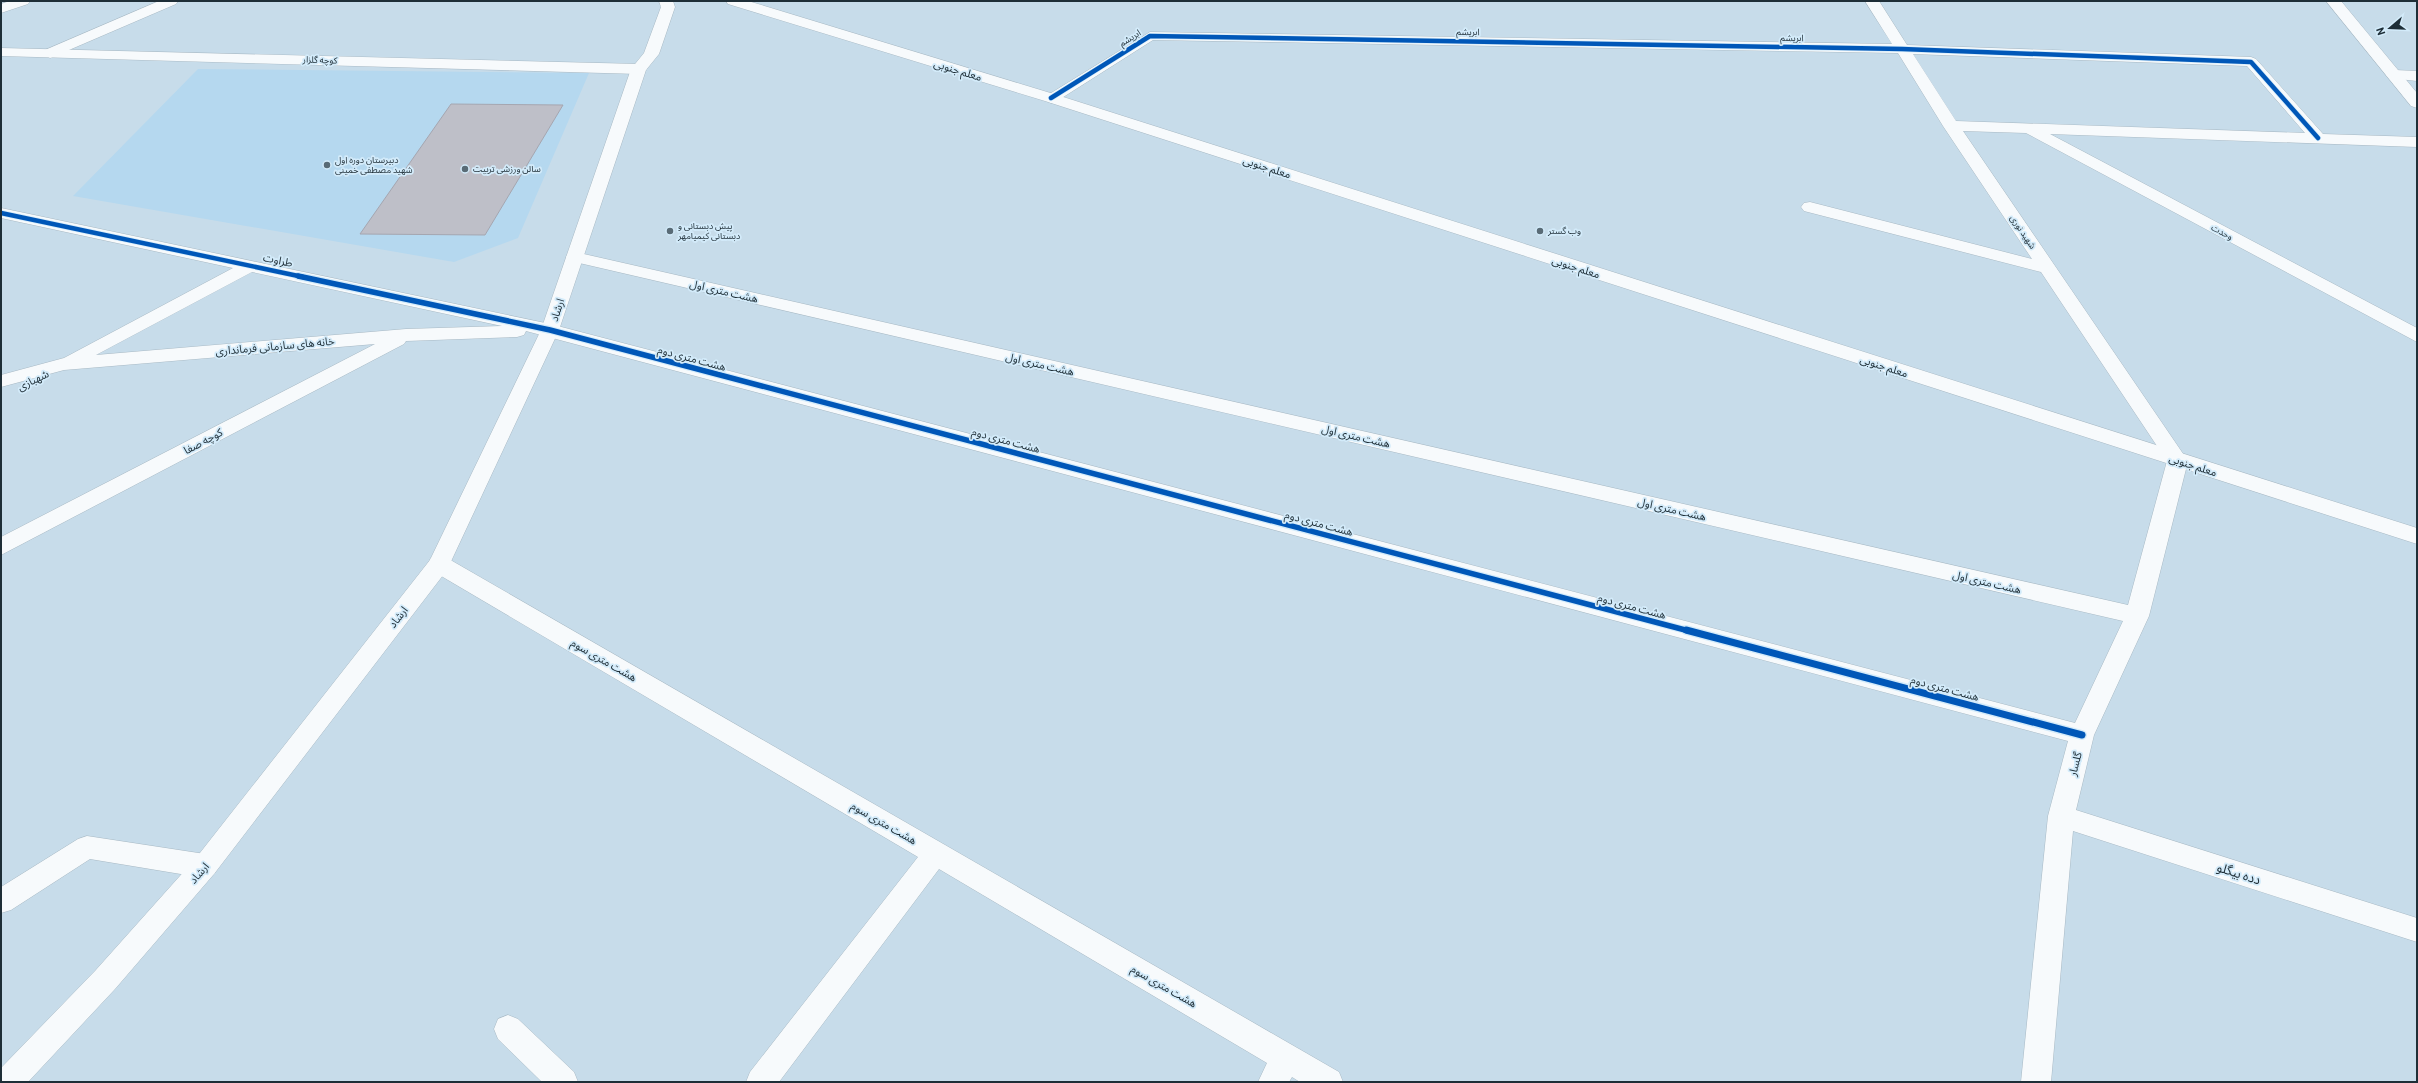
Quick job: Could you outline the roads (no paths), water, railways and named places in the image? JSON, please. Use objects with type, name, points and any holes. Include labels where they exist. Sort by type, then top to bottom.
[{"type":"street","points":[[1,9],[23,1]]},
{"type":"street","points":[[50,53],[171,1]]},
{"type":"street","name":"ارشاد","points":[[640,67],[638,54],[656,7],[661,1]]},
{"type":"street","name":"ارشاد","points":[[8,1082],[105,980],[205,866],[439,564],[550,330],[640,67],[651,54],[668,7],[666,1]]},
{"type":"street","name":"معلم جنوبی","points":[[733,1],[1051,98],[2178,461],[2417,536]]},
{"type":"street","name":"شهید نوری","points":[[1872,1],[1951,126],[2178,461]]},
{"type":"street","points":[[2333,1],[2417,103]]},
{"type":"street","name":"ابریشم","points":[[1051,98],[1150,36],[1902,49],[2251,62],[2318,138]]},
{"type":"street","name":"کوچه گلزار","points":[[1,52],[640,67]]},
{"type":"street","points":[[2394,75],[2417,76]]},
{"type":"street","points":[[1951,126],[2417,142]]},
{"type":"street","name":"وحدت","points":[[2028,128],[2417,336]]},
{"type":"street","points":[[1810,207],[2049,269]]},
{"type":"street","name":"طراوت","points":[[1,213],[252,265],[550,330]]},
{"type":"street","name":"هشت متری اول","points":[[574,257],[2137,616]]},
{"type":"street","points":[[64,364],[252,265]]},
{"type":"street","name":"خانه های سازمانی فرمانداری","points":[[1,381],[64,364],[406,335],[550,330]]},
{"type":"street","name":"هشت متری دوم","points":[[550,330],[2082,735]]},
{"type":"street","name":"کوچه صفا","points":[[1,547],[406,335]]},
{"type":"street","name":"شهبازی","points":[[1,395],[64,364]]},
{"type":"street","name":"گلسار","points":[[2036,1082],[2061,816],[2082,735],[2137,616],[2178,461]]},
{"type":"street","name":"هشت متری سوم","points":[[439,564],[936,853],[1280,1070],[1328,1082]]},
{"type":"street","name":"دده بیگلو","points":[[2061,816],[2417,930]]},
{"type":"street","points":[[1,901],[87,847],[205,866]]},
{"type":"street","points":[[761,1082],[936,853]]},
{"type":"street","points":[[508,1029],[563,1082]]},
{"type":"place","name":"دبیرستان دوره اول شهید مصطفی خمینی","points":[[327,165]]},
{"type":"place","name":"سالن ورزشی تربیت","points":[[465,169]]},
{"type":"place","name":"پیش دبستانی و دبستانی کیمیامهر","points":[[670,231]]},
{"type":"place","name":"وب گستر","points":[[1540,231]]}]
